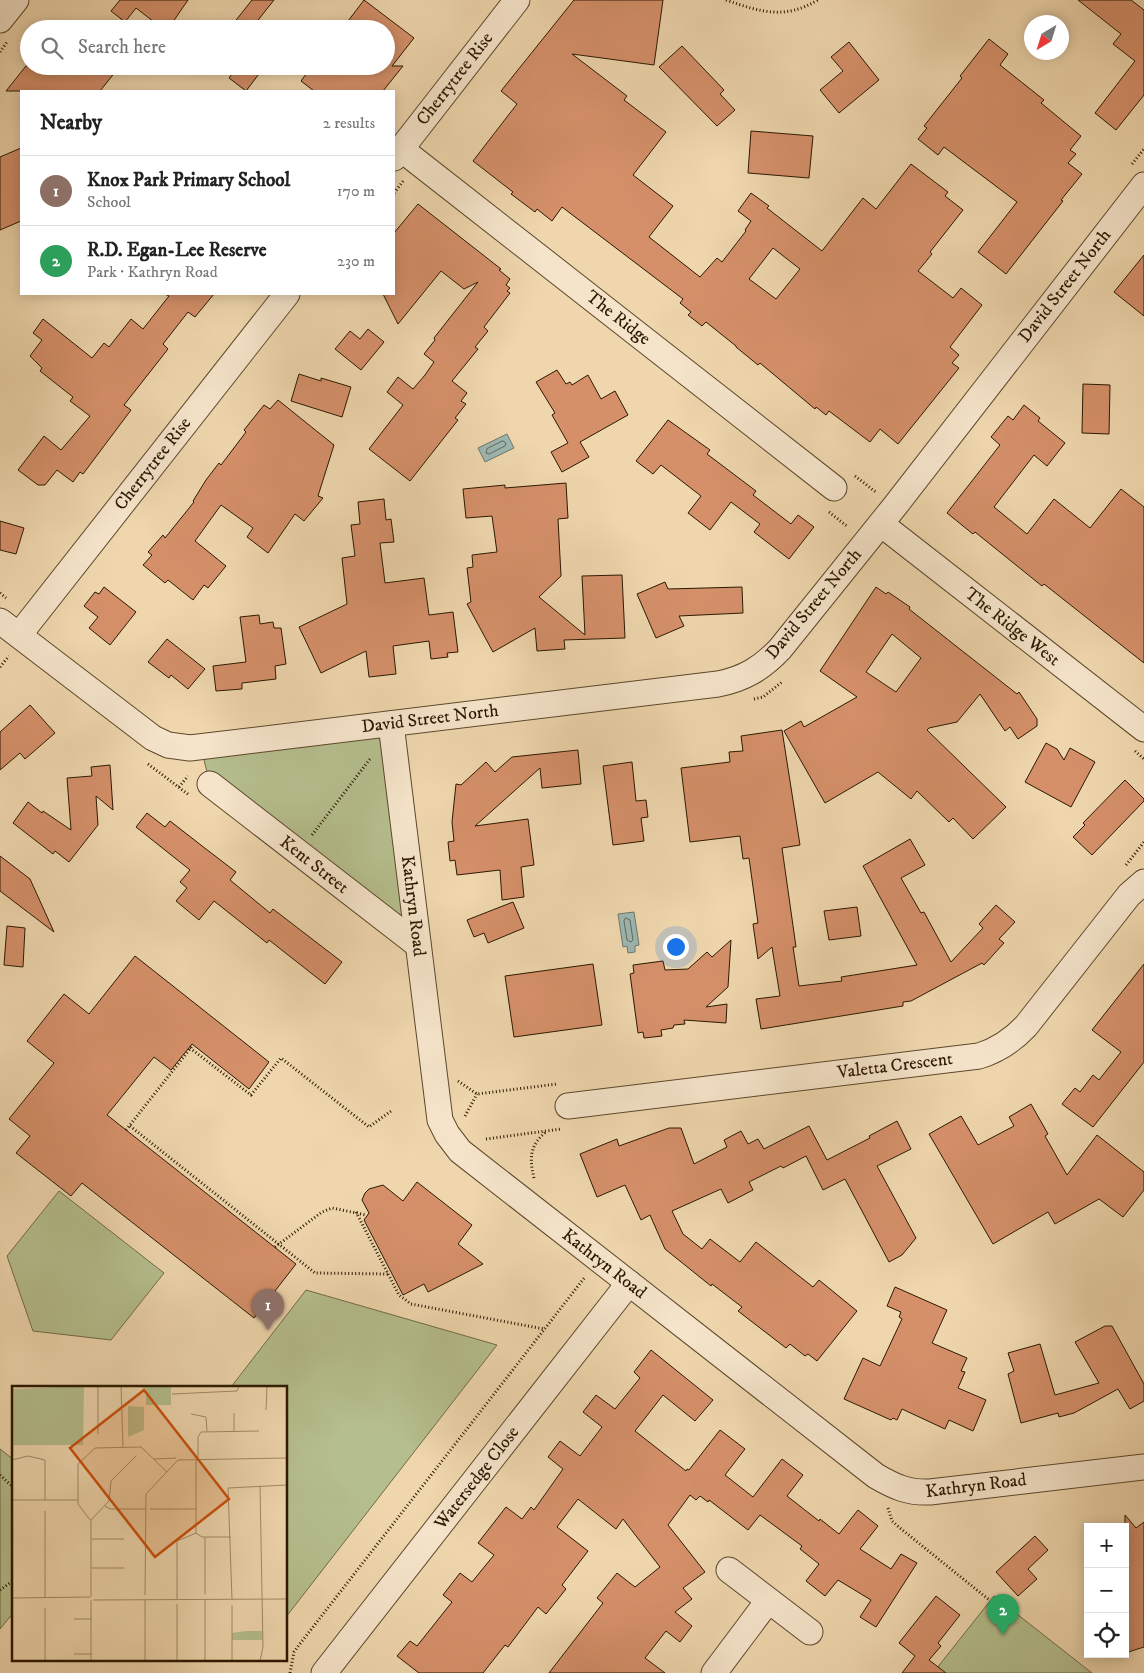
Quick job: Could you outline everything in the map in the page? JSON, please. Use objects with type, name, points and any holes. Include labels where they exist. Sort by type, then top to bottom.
[{"type":"street","points":[[0,20],[16,0]]},
{"type":"street","name":"Cherrytree Rise","points":[[401,161],[517,0]]},
{"type":"street","name":"The Ridge","points":[[401,161],[834,488]]},
{"type":"street","name":"David Street North","points":[[5,634],[153,738],[168,745],[190,748],[718,684],[744,678],[760,668],[780,649],[881,524],[1136,177]]},
{"type":"street","name":"Cherrytree Rise","points":[[5,634],[286,295]]},
{"type":"street","name":"The Ridge West","points":[[881,524],[1144,729]]},
{"type":"street","name":"Kathryn Road","points":[[391,724],[440,1120],[447,1134],[460,1151],[876,1476],[900,1489],[914,1493],[930,1492],[1144,1467]]},
{"type":"street","name":"Kent Street","points":[[202,792],[418,945]]},
{"type":"street","name":"Valetta Crescent","points":[[566,1094],[955,1059],[990,1052],[1015,1038],[1026,1026],[1129,895],[1144,882]]},
{"type":"street","name":"Watersedge Close","points":[[324,1673],[629,1283]]},
{"type":"street","points":[[729,1570],[810,1632]]},
{"type":"street","points":[[714,1673],[768,1601]]},
{"type":"path","points":[[726,0],[760,11],[776,13],[790,12],[818,0]]},
{"type":"path","points":[[1136,177],[1144,149]]},
{"type":"path","points":[[395,188],[401,161]]},
{"type":"path","points":[[871,499],[882,485]]},
{"type":"path","points":[[843,535],[854,520]]},
{"type":"path","points":[[5,634],[16,661]]},
{"type":"path","points":[[0,667],[5,634]]},
{"type":"path","points":[[369,754],[372,768]]},
{"type":"path","points":[[142,759],[202,792]]},
{"type":"path","points":[[312,836],[370,759]]},
{"type":"path","points":[[304,830],[318,841]]},
{"type":"path","points":[[1120,872],[1144,842]]},
{"type":"path","points":[[126,1130],[192,1047],[251,1095],[281,1058],[369,1127],[391,1111]]},
{"type":"path","points":[[458,1088],[457,1080],[477,1094],[566,1094]]},
{"type":"path","points":[[465,1116],[477,1094]]},
{"type":"path","points":[[462,1108],[468,1120]]},
{"type":"path","points":[[130,1126],[277,1245],[315,1273],[388,1274]]},
{"type":"path","points":[[527,1172],[534,1178],[531,1160],[533,1148],[536,1142],[548,1131]]},
{"type":"path","points":[[480,1134],[492,1144]]},
{"type":"path","points":[[277,1245],[322,1212],[332,1208],[366,1214]]},
{"type":"path","points":[[356,1212],[399,1295],[411,1304],[544,1329]]},
{"type":"path","points":[[578,1270],[593,1282]]},
{"type":"path","points":[[290,1673],[294,1652],[299,1645],[585,1276]]},
{"type":"path","points":[[0,1475],[12,1486]]},
{"type":"path","points":[[888,1507],[892,1520],[900,1528],[998,1607]]},
{"type":"path","points":[[0,1590],[12,1581]]},
{"type":"green space","points":[[391,724],[418,945],[210,784],[201,748]]},
{"type":"green space","points":[[59,1191],[164,1273],[111,1340],[33,1331],[7,1256]]},
{"type":"green space","points":[[306,1290],[497,1345],[288,1614],[288,1386],[232,1386]]},
{"type":"green space","points":[[0,1449],[12,1458],[12,1614],[0,1629]]},
{"type":"green space","points":[[994,1596],[1092,1673],[933,1673]]},
{"type":"water","points":[[507,434],[514,448],[485,462],[478,448]]},
{"type":"water","points":[[634,912],[639,945],[635,946],[635,952],[628,953],[627,946],[623,947],[618,914]]},
{"type":"building","points":[[120,0],[188,0],[174,20],[151,20],[136,8],[127,20],[122,20],[111,11]]},
{"type":"building","points":[[252,0],[274,0],[258,20],[236,20]]},
{"type":"building","points":[[364,0],[390,20],[349,20]]},
{"type":"building","points":[[574,0],[663,0],[654,65],[572,54],[627,96],[624,100],[666,132],[633,175],[673,206],[649,237],[700,277],[717,258],[722,262],[746,231],[751,221],[738,211],[751,193],[822,251],[863,198],[876,209],[911,164],[948,192],[945,196],[963,210],[930,252],[932,254],[918,271],[953,298],[961,288],[982,305],[950,347],[959,355],[952,363],[959,368],[898,444],[880,429],[870,442],[829,411],[826,415],[816,407],[815,409],[760,363],[758,365],[706,322],[702,326],[688,315],[691,312],[680,303],[683,299],[562,207],[552,221],[537,209],[535,212],[511,194],[513,192],[473,161],[517,104],[501,91]],"holes":[[[773,248],[800,269],[776,299],[749,279]]]},
{"type":"building","points":[[1078,0],[1131,0],[1144,10],[1144,95],[1116,130],[1095,113],[1135,61],[1113,44],[1121,34]]},
{"type":"building","points":[[395,24],[414,38],[395,62]]},
{"type":"building","points":[[989,39],[1008,54],[1000,65],[1044,100],[1041,103],[1081,136],[1070,150],[1076,154],[1068,163],[1082,174],[1006,274],[978,252],[1017,202],[944,147],[938,155],[918,139],[927,128],[924,126],[962,78],[960,76]]},
{"type":"building","points":[[849,42],[879,80],[839,113],[820,90],[843,71],[831,57]]},
{"type":"building","points":[[682,46],[724,90],[720,94],[735,110],[717,126],[659,67]]},
{"type":"building","points":[[395,66],[403,66],[384,90],[313,90],[301,81],[305,75],[395,75]]},
{"type":"building","points":[[20,74],[113,75],[101,90],[6,91]]},
{"type":"building","points":[[231,75],[258,75],[247,90],[229,78]]},
{"type":"building","points":[[751,131],[813,136],[809,178],[748,173]]},
{"type":"building","points":[[20,148],[20,221],[0,230],[0,157]]},
{"type":"building","points":[[418,204],[501,269],[499,270],[510,279],[506,285],[510,288],[507,291],[510,293],[484,327],[488,331],[475,347],[478,349],[452,381],[467,393],[461,401],[466,404],[455,418],[458,420],[410,481],[369,449],[403,405],[387,392],[398,377],[413,389],[425,375],[434,362],[424,354],[435,340],[434,338],[478,282],[464,289],[441,271],[398,324],[384,295],[395,295],[395,232]]},
{"type":"building","points":[[1144,255],[1144,316],[1114,292]]},
{"type":"building","points":[[167,295],[213,295],[195,317],[188,312],[163,344],[168,349],[124,405],[131,410],[83,474],[80,472],[73,482],[57,470],[45,485],[38,485],[18,470],[44,436],[61,450],[90,416],[70,401],[73,397],[40,371],[42,368],[30,356],[42,340],[33,333],[43,319],[92,358],[104,343],[109,347],[131,319],[143,329],[169,296]]},
{"type":"building","points":[[368,329],[384,342],[361,370],[335,349],[350,331],[360,339]]},
{"type":"building","points":[[557,370],[566,384],[570,382],[572,385],[588,375],[601,399],[615,391],[628,415],[580,442],[589,457],[562,472],[551,452],[568,443],[552,415],[555,413],[536,382]]},
{"type":"building","points":[[299,374],[351,387],[342,417],[291,401]]},
{"type":"building","points":[[1083,384],[1110,385],[1109,434],[1082,433]]},
{"type":"building","points":[[278,400],[334,445],[318,496],[323,498],[304,521],[295,514],[268,553],[247,537],[253,528],[221,505],[195,541],[226,566],[208,588],[204,585],[193,600],[168,580],[165,583],[143,565],[152,555],[148,552],[163,535],[165,538],[194,502],[206,480],[219,463],[221,465],[246,432],[244,430],[264,405],[270,409]]},
{"type":"building","points":[[1024,405],[1040,418],[1038,421],[1065,443],[1047,466],[1034,455],[994,507],[1027,534],[1054,499],[1090,528],[1121,489],[1144,507],[1144,663],[1044,584],[1042,586],[975,532],[973,534],[947,513],[1000,445],[991,437],[1008,416],[1013,420]]},
{"type":"building","points":[[668,420],[710,450],[707,454],[756,491],[753,495],[791,524],[798,515],[814,527],[789,559],[754,532],[760,524],[731,502],[710,530],[688,513],[701,496],[661,465],[653,474],[636,461]]},
{"type":"building","points":[[566,483],[568,518],[558,519],[561,576],[539,597],[585,635],[582,576],[622,575],[625,638],[564,640],[565,649],[537,651],[535,628],[493,652],[467,604],[471,602],[467,568],[473,567],[472,555],[497,552],[492,516],[466,518],[463,489],[505,485],[505,488]]},
{"type":"building","points":[[384,499],[386,520],[391,519],[394,542],[380,543],[385,583],[424,578],[429,615],[453,612],[458,652],[447,653],[448,657],[431,659],[429,641],[393,646],[396,674],[369,677],[366,651],[321,673],[299,627],[347,604],[342,558],[355,556],[351,525],[360,524],[358,502]]},
{"type":"building","points":[[0,521],[24,528],[16,554],[0,550]]},
{"type":"building","points":[[665,582],[668,589],[742,587],[743,613],[679,616],[684,626],[656,638],[637,594]]},
{"type":"building","points":[[104,587],[136,612],[110,645],[89,628],[98,617],[84,606],[95,592],[99,594]]},
{"type":"building","points":[[876,587],[886,594],[888,592],[910,607],[909,609],[1017,694],[1019,692],[1037,719],[1037,726],[1018,739],[1010,727],[1005,731],[980,694],[957,722],[927,730],[1006,807],[973,839],[953,818],[949,822],[917,791],[911,799],[878,772],[825,803],[784,731],[801,721],[804,727],[857,697],[820,671]],"holes":[[[892,634],[921,658],[896,692],[866,672]]]},
{"type":"building","points":[[259,615],[260,624],[273,622],[274,628],[281,628],[286,664],[275,666],[276,679],[242,683],[242,689],[216,691],[213,666],[246,662],[240,617]]},
{"type":"building","points":[[167,639],[205,669],[188,689],[171,675],[169,678],[148,662]]},
{"type":"building","points":[[30,705],[55,733],[25,759],[20,753],[0,770],[0,732]]},
{"type":"building","points":[[782,730],[800,845],[782,848],[796,947],[793,947],[799,986],[842,981],[841,977],[917,965],[863,866],[910,839],[925,865],[901,878],[921,913],[924,912],[951,962],[983,928],[979,924],[996,905],[1015,922],[999,939],[1004,943],[984,965],[982,963],[911,1001],[903,1002],[903,1006],[761,1029],[756,999],[780,996],[772,947],[758,959],[753,924],[758,923],[749,858],[743,859],[740,836],[690,842],[681,768],[730,762],[729,752],[743,751],[741,736]]},
{"type":"building","points":[[1046,743],[1057,749],[1064,760],[1070,748],[1095,762],[1071,807],[1025,782]]},
{"type":"building","points":[[578,750],[581,784],[542,788],[540,768],[475,826],[528,819],[534,865],[521,867],[524,897],[502,900],[500,870],[457,875],[455,860],[450,861],[448,842],[454,841],[452,822],[456,784],[461,785],[486,762],[495,772],[512,757]]},
{"type":"building","points":[[632,762],[636,801],[646,800],[648,817],[641,818],[644,841],[613,845],[603,766]]},
{"type":"building","points":[[110,765],[113,810],[96,796],[98,825],[69,862],[55,851],[53,854],[13,823],[28,802],[42,813],[43,811],[71,830],[67,778],[92,776],[91,767]]},
{"type":"building","points":[[1125,780],[1144,801],[1092,855],[1073,837],[1085,825],[1083,823]]},
{"type":"building","points":[[147,813],[165,827],[170,821],[236,872],[230,880],[270,913],[273,909],[342,962],[325,984],[269,940],[267,943],[214,901],[199,920],[176,901],[187,888],[180,882],[190,870],[136,827]]},
{"type":"building","points":[[0,856],[30,879],[54,932],[0,891]]},
{"type":"building","points":[[513,902],[524,928],[488,943],[484,933],[474,937],[467,920]]},
{"type":"building","points":[[857,907],[861,936],[829,940],[824,911]]},
{"type":"building","points":[[7,926],[25,928],[23,967],[4,965]]},
{"type":"building","points":[[731,940],[728,987],[706,1007],[727,1004],[726,1023],[684,1020],[685,1024],[674,1025],[673,1028],[661,1030],[662,1036],[644,1038],[643,1032],[638,1033],[630,974],[634,973],[633,965],[663,961],[665,970],[688,969],[707,952],[712,957]]},
{"type":"building","points":[[135,956],[269,1062],[249,1089],[192,1044],[171,1070],[154,1057],[107,1115],[296,1264],[254,1318],[82,1183],[71,1196],[16,1153],[30,1136],[9,1119],[54,1063],[27,1041],[64,994],[89,1014]]},
{"type":"building","points":[[593,964],[602,1025],[514,1037],[505,976]]},
{"type":"building","points":[[1144,964],[1144,1062],[1093,1127],[1062,1104],[1075,1088],[1080,1092],[1093,1075],[1099,1080],[1121,1052],[1092,1030]]},
{"type":"building","points":[[1031,1104],[1048,1134],[1045,1136],[1067,1175],[1097,1135],[1144,1172],[1144,1190],[1123,1217],[1099,1199],[1055,1224],[1048,1212],[993,1244],[929,1134],[961,1116],[978,1145],[1014,1126],[1009,1117]]},
{"type":"building","points":[[897,1121],[911,1149],[877,1166],[916,1238],[902,1255],[889,1262],[845,1179],[823,1190],[806,1156],[749,1182],[753,1190],[728,1203],[721,1189],[672,1211],[683,1234],[702,1249],[710,1239],[740,1262],[756,1242],[813,1287],[819,1280],[857,1311],[817,1361],[808,1354],[805,1356],[790,1344],[786,1348],[738,1311],[742,1307],[712,1284],[711,1286],[665,1249],[650,1215],[641,1220],[625,1185],[597,1197],[580,1154],[617,1139],[619,1146],[669,1128],[681,1128],[694,1164],[727,1147],[724,1140],[741,1131],[748,1144],[758,1139],[764,1149],[809,1126],[827,1160],[870,1138],[869,1136]]},
{"type":"building","points":[[417,1182],[472,1225],[458,1244],[483,1264],[428,1292],[424,1284],[403,1295],[364,1220],[369,1213],[362,1200],[369,1189],[383,1185],[403,1201]]},
{"type":"building","points":[[895,1287],[947,1310],[932,1343],[967,1358],[961,1371],[965,1372],[958,1388],[986,1400],[973,1431],[949,1420],[945,1429],[902,1409],[897,1420],[893,1418],[891,1420],[844,1399],[863,1358],[880,1366],[902,1319],[899,1317],[901,1312],[887,1306]]},
{"type":"building","points":[[1105,1326],[1112,1326],[1144,1384],[1144,1401],[1130,1409],[1118,1389],[1074,1413],[1059,1417],[1058,1413],[1021,1423],[1008,1374],[1014,1371],[1008,1353],[1040,1344],[1055,1395],[1099,1383],[1075,1342]]},
{"type":"building","points":[[651,1350],[713,1400],[695,1421],[663,1395],[635,1431],[686,1471],[687,1469],[689,1470],[720,1430],[745,1449],[725,1475],[753,1497],[782,1459],[803,1475],[787,1496],[819,1521],[820,1519],[839,1534],[858,1510],[878,1526],[860,1549],[891,1569],[901,1554],[917,1563],[876,1627],[860,1617],[871,1600],[838,1580],[825,1596],[806,1581],[819,1564],[800,1549],[802,1546],[760,1515],[748,1530],[709,1500],[708,1502],[700,1496],[696,1500],[690,1495],[668,1525],[705,1572],[683,1588],[692,1599],[675,1612],[692,1626],[680,1642],[666,1631],[645,1658],[665,1673],[549,1673],[603,1603],[597,1598],[617,1573],[635,1587],[660,1567],[623,1519],[616,1529],[578,1499],[557,1527],[588,1551],[562,1585],[566,1589],[546,1614],[538,1607],[508,1647],[505,1645],[483,1673],[419,1673],[397,1656],[410,1641],[417,1646],[452,1602],[443,1595],[460,1573],[472,1582],[494,1555],[478,1543],[506,1507],[522,1519],[531,1507],[534,1510],[563,1469],[548,1457],[560,1441],[580,1456],[602,1427],[583,1412],[596,1395],[615,1409],[640,1378],[634,1372]]},
{"type":"building","points":[[1125,1515],[1136,1528],[1144,1522],[1144,1647],[1129,1652],[1129,1523],[1125,1523]]},
{"type":"building","points":[[1035,1536],[1048,1550],[1028,1569],[1037,1579],[1018,1596],[996,1572]]},
{"type":"building","points":[[936,1596],[960,1615],[938,1643],[941,1646],[929,1660],[946,1673],[902,1673],[915,1656],[899,1643]]},
{"type":"place","name":"Knox Park Primary School","points":[[268,1330]]},
{"type":"place","name":"R.D. Egan-Lee Reserve","points":[[1003,1635]]}]
